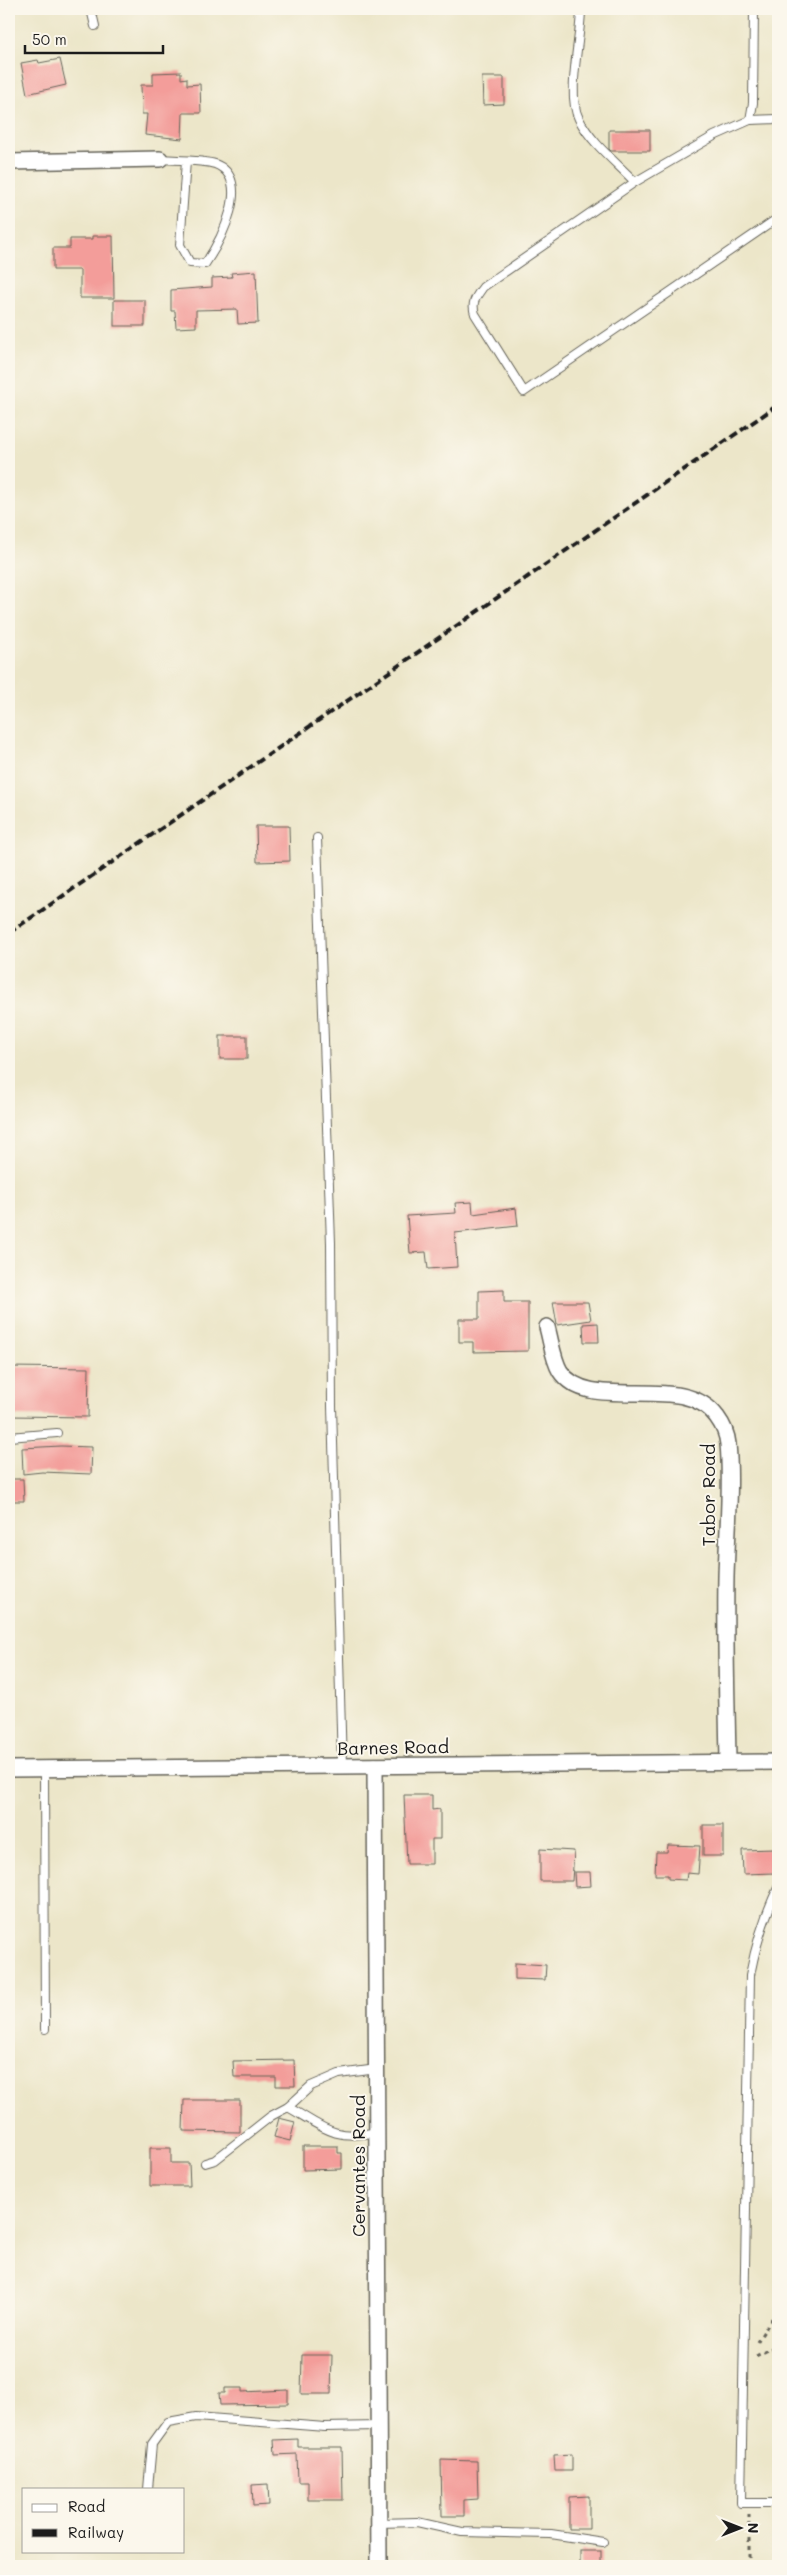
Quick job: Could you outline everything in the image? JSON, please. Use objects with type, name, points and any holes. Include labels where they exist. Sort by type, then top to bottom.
[{"type":"street","points":[[9,162],[160,159]]},
{"type":"street","name":"Tabor Road","points":[[547,1327],[560,1371],[572,1382],[596,1391],[667,1393],[687,1397],[708,1406],[726,1431],[728,1459],[725,1670],[728,1762]]},
{"type":"street","name":"Barnes Road","points":[[9,1768],[778,1762]]},
{"type":"street","name":"Cervantes Road","points":[[375,1766],[379,2566]]},
{"type":"lane","points":[[91,9],[95,26]]},
{"type":"lane","points":[[581,9],[573,96],[578,118],[600,148],[635,182]]},
{"type":"lane","points":[[750,120],[753,103],[754,9]]},
{"type":"lane","points":[[777,120],[750,120],[714,136],[635,182],[483,287],[474,298],[472,307],[524,392],[778,218]]},
{"type":"lane","points":[[160,159],[186,161],[215,164],[229,175],[234,187],[232,208],[213,251],[205,264],[190,263],[180,245],[186,161]]},
{"type":"lane","points":[[317,838],[331,1243],[332,1406],[342,1766]]},
{"type":"lane","points":[[9,1436],[57,1433]]},
{"type":"lane","points":[[44,1768],[45,2028]]},
{"type":"lane","points":[[778,1888],[768,1907],[755,1948],[750,1975],[741,2503],[778,2503]]},
{"type":"lane","points":[[205,2163],[215,2160],[271,2116],[288,2107],[311,2086],[327,2078],[377,2069]]},
{"type":"lane","points":[[288,2107],[314,2125],[328,2131],[349,2134],[377,2132]]},
{"type":"lane","points":[[148,2488],[152,2444],[168,2422],[196,2417],[325,2427],[379,2426]]},
{"type":"lane","points":[[379,2523],[417,2522],[462,2532],[551,2534],[603,2542]]},
{"type":"path","points":[[742,2363],[778,2309]]},
{"type":"path","points":[[742,2363],[778,2345]]},
{"type":"path","points":[[749,2503],[750,2566]]},
{"type":"building","points":[[60,59],[66,85],[27,94],[21,63],[38,60],[39,63]]},
{"type":"building","points":[[181,72],[181,79],[187,78],[187,85],[200,84],[201,113],[183,113],[182,139],[145,135],[147,114],[142,114],[141,85],[153,85],[153,73]]},
{"type":"building","points":[[482,77],[504,77],[504,104],[483,105]]},
{"type":"building","points":[[609,130],[650,130],[650,151],[611,151],[609,149]]},
{"type":"building","points":[[92,236],[113,236],[114,298],[80,298],[80,270],[53,270],[53,248],[70,248],[70,239],[92,239]]},
{"type":"building","points":[[256,271],[258,323],[238,324],[237,309],[196,310],[196,327],[176,328],[175,311],[171,311],[171,290],[212,287],[212,278],[232,277],[231,273]]},
{"type":"building","points":[[114,300],[145,300],[145,326],[114,326]]},
{"type":"building","points":[[256,826],[289,826],[290,861],[257,862]]},
{"type":"building","points":[[220,1036],[247,1036],[247,1059],[220,1059]]},
{"type":"building","points":[[472,1202],[473,1214],[516,1208],[518,1226],[455,1233],[457,1267],[428,1269],[426,1252],[410,1253],[407,1216],[456,1213],[455,1203]]},
{"type":"building","points":[[504,1290],[504,1302],[528,1302],[528,1351],[473,1352],[473,1342],[459,1342],[459,1319],[479,1319],[479,1291]]},
{"type":"building","points":[[553,1302],[588,1302],[591,1320],[557,1325]]},
{"type":"building","points":[[598,1323],[599,1342],[584,1342],[583,1324]]},
{"type":"building","points":[[9,1367],[89,1368],[88,1417],[9,1416]]},
{"type":"building","points":[[92,1447],[91,1474],[42,1472],[23,1474],[22,1448]]},
{"type":"building","points":[[9,1479],[23,1479],[24,1501],[9,1501]]},
{"type":"building","points":[[404,1795],[432,1795],[432,1810],[440,1809],[440,1839],[432,1839],[432,1864],[407,1864]]},
{"type":"building","points":[[703,1825],[723,1825],[723,1856],[703,1856]]},
{"type":"building","points":[[668,1845],[700,1846],[698,1874],[687,1873],[686,1880],[668,1879],[668,1875],[655,1875],[656,1852],[667,1852]]},
{"type":"building","points":[[540,1849],[574,1851],[572,1881],[540,1881]]},
{"type":"building","points":[[774,1849],[775,1873],[743,1874],[742,1850]]},
{"type":"building","points":[[574,1872],[590,1872],[591,1886],[575,1887]]},
{"type":"building","points":[[515,1963],[546,1965],[545,1980],[515,1979]]},
{"type":"building","points":[[294,2060],[295,2086],[276,2086],[276,2077],[234,2077],[233,2061]]},
{"type":"building","points":[[184,2100],[240,2100],[240,2132],[183,2131]]},
{"type":"building","points":[[279,2118],[295,2122],[290,2141],[274,2137]]},
{"type":"building","points":[[303,2146],[338,2146],[338,2153],[342,2153],[342,2169],[303,2170]]},
{"type":"building","points":[[150,2148],[171,2148],[171,2163],[189,2163],[190,2186],[150,2186]]},
{"type":"building","points":[[302,2355],[332,2355],[331,2394],[301,2394]]},
{"type":"building","points":[[225,2388],[242,2388],[242,2392],[288,2390],[288,2404],[220,2405],[219,2393],[225,2393]]},
{"type":"building","points":[[298,2439],[298,2447],[342,2447],[343,2500],[308,2500],[308,2482],[298,2482],[297,2454],[275,2455],[274,2440]]},
{"type":"building","points":[[572,2454],[572,2471],[555,2471],[554,2455]]},
{"type":"building","points":[[441,2460],[477,2461],[478,2499],[464,2500],[464,2516],[442,2516]]},
{"type":"building","points":[[268,2484],[269,2505],[253,2506],[252,2485]]},
{"type":"building","points":[[589,2496],[589,2529],[569,2529],[569,2497]]},
{"type":"building","points":[[580,2551],[601,2551],[601,2566],[580,2566]]},
{"type":"railway","points":[[9,933],[778,405]]}]
